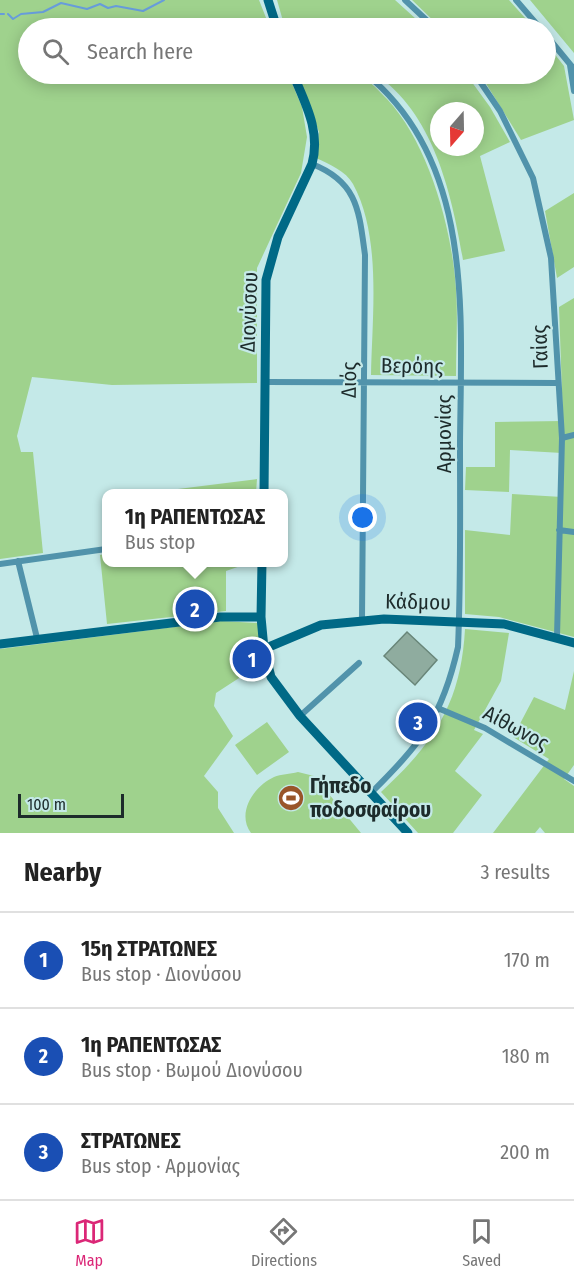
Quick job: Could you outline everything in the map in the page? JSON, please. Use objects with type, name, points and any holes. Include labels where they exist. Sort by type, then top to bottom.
[{"type":"main road","points":[[268,0],[274,18]]},
{"type":"main road","name":"Διονύσου","points":[[264,489],[267,268],[278,237],[312,164],[315,151],[313,126],[297,84]]},
{"type":"main road","points":[[262,567],[261,617],[264,649],[271,677],[300,716],[408,833]]},
{"type":"main road","points":[[0,644],[220,617],[261,617]]},
{"type":"main road","name":"Κάδμου","points":[[264,649],[321,625],[362,619],[504,624],[574,643]]},
{"type":"street","points":[[405,0],[424,18]]},
{"type":"street","points":[[516,0],[531,18]]},
{"type":"street","points":[[556,47],[572,67],[574,91]]},
{"type":"street","name":"Αρμονίας","points":[[371,793],[420,742],[440,709],[450,682],[458,647],[459,621],[461,383],[459,275],[450,218],[436,172],[418,134],[400,105],[377,84]]},
{"type":"street","name":"Γαίας","points":[[482,84],[500,111],[533,178],[551,258],[561,438],[557,637]]},
{"type":"street","name":"Διός","points":[[312,164],[337,176],[356,206],[366,255],[362,619]]},
{"type":"street","name":"Βερόης","points":[[266,382],[557,383]]},
{"type":"street","points":[[561,438],[574,435]]},
{"type":"street","points":[[559,530],[574,532]]},
{"type":"street","points":[[0,564],[102,550]]},
{"type":"street","points":[[18,561],[37,638]]},
{"type":"street","points":[[300,716],[359,663]]},
{"type":"street","name":"Αίθωνος","points":[[440,709],[485,728],[574,781]]},
{"type":"green space","points":[[0,0],[259,0],[266,18],[18,18],[18,84],[292,84],[302,107],[307,137],[301,173],[257,268],[257,383],[112,385],[32,377],[17,436],[21,452],[33,452],[43,553],[0,559]]},
{"type":"green space","points":[[277,0],[395,0],[415,18],[282,18]]},
{"type":"green space","points":[[412,0],[509,0],[525,18],[431,18]]},
{"type":"green space","points":[[530,0],[574,0],[574,53],[556,31],[556,18],[545,18]]},
{"type":"green space","points":[[556,56],[564,66],[574,120],[521,140],[486,84],[556,84]]},
{"type":"green space","points":[[301,84],[372,84],[402,118],[415,139],[436,188],[454,265],[457,300],[456,376],[371,375],[373,278],[368,228],[362,205],[350,179],[337,168],[316,158],[319,132]]},
{"type":"green space","points":[[387,84],[473,84],[490,107],[510,142],[484,154],[484,102],[430,102],[430,142],[412,110]]},
{"type":"green space","points":[[480,156],[505,251],[463,260],[453,209],[437,157]]},
{"type":"green space","points":[[574,193],[574,267],[557,278],[545,211]]},
{"type":"green space","points":[[574,298],[574,637],[499,617],[465,614],[465,530],[510,535],[512,494],[562,497],[562,453],[510,450],[509,492],[465,490],[466,467],[495,467],[495,422],[563,421],[559,307]]},
{"type":"green space","points":[[257,479],[256,489],[178,489]]},
{"type":"green space","points":[[100,555],[102,555],[102,567],[238,567],[226,571],[226,611],[107,624]]},
{"type":"green space","points":[[222,621],[258,623],[262,663],[216,693],[214,706],[233,736],[204,776],[218,792],[218,808],[234,833],[0,833],[0,649]]},
{"type":"green space","points":[[465,629],[509,633],[501,681],[474,730],[483,734],[455,771],[482,795],[453,833],[418,833],[381,792],[416,756],[441,720],[458,679]]},
{"type":"green space","points":[[574,671],[574,765],[564,779],[574,786],[574,833],[545,833],[540,827],[535,833],[493,833],[549,759],[513,737],[534,697],[565,710]]},
{"type":"green space","points":[[267,722],[289,752],[257,775],[235,745]]},
{"type":"green space","name":"Γήπεδο ποδοσφαίρου","points":[[298,772],[314,776],[361,833],[251,833],[245,817],[249,801],[254,793],[274,777]]},
{"type":"building","points":[[407,632],[437,660],[415,685],[384,656]]},
{"type":"waterway","points":[[8,14],[13,19],[21,14],[43,12],[61,3],[87,9],[100,4],[108,8],[116,6],[143,11],[164,0]]},
{"type":"place","name":"1η ΡΑΠΕΝΤΩΣΑΣ","points":[[195,609]]},
{"type":"place","name":"15η ΣΤΡΑΤΩΝΕΣ","points":[[252,659]]},
{"type":"place","name":"ΣΤΡΑΤΩΝΕΣ","points":[[418,722]]},
{"type":"place","name":"Γήπεδο ποδοσφαίρου","points":[[291,798]]}]
